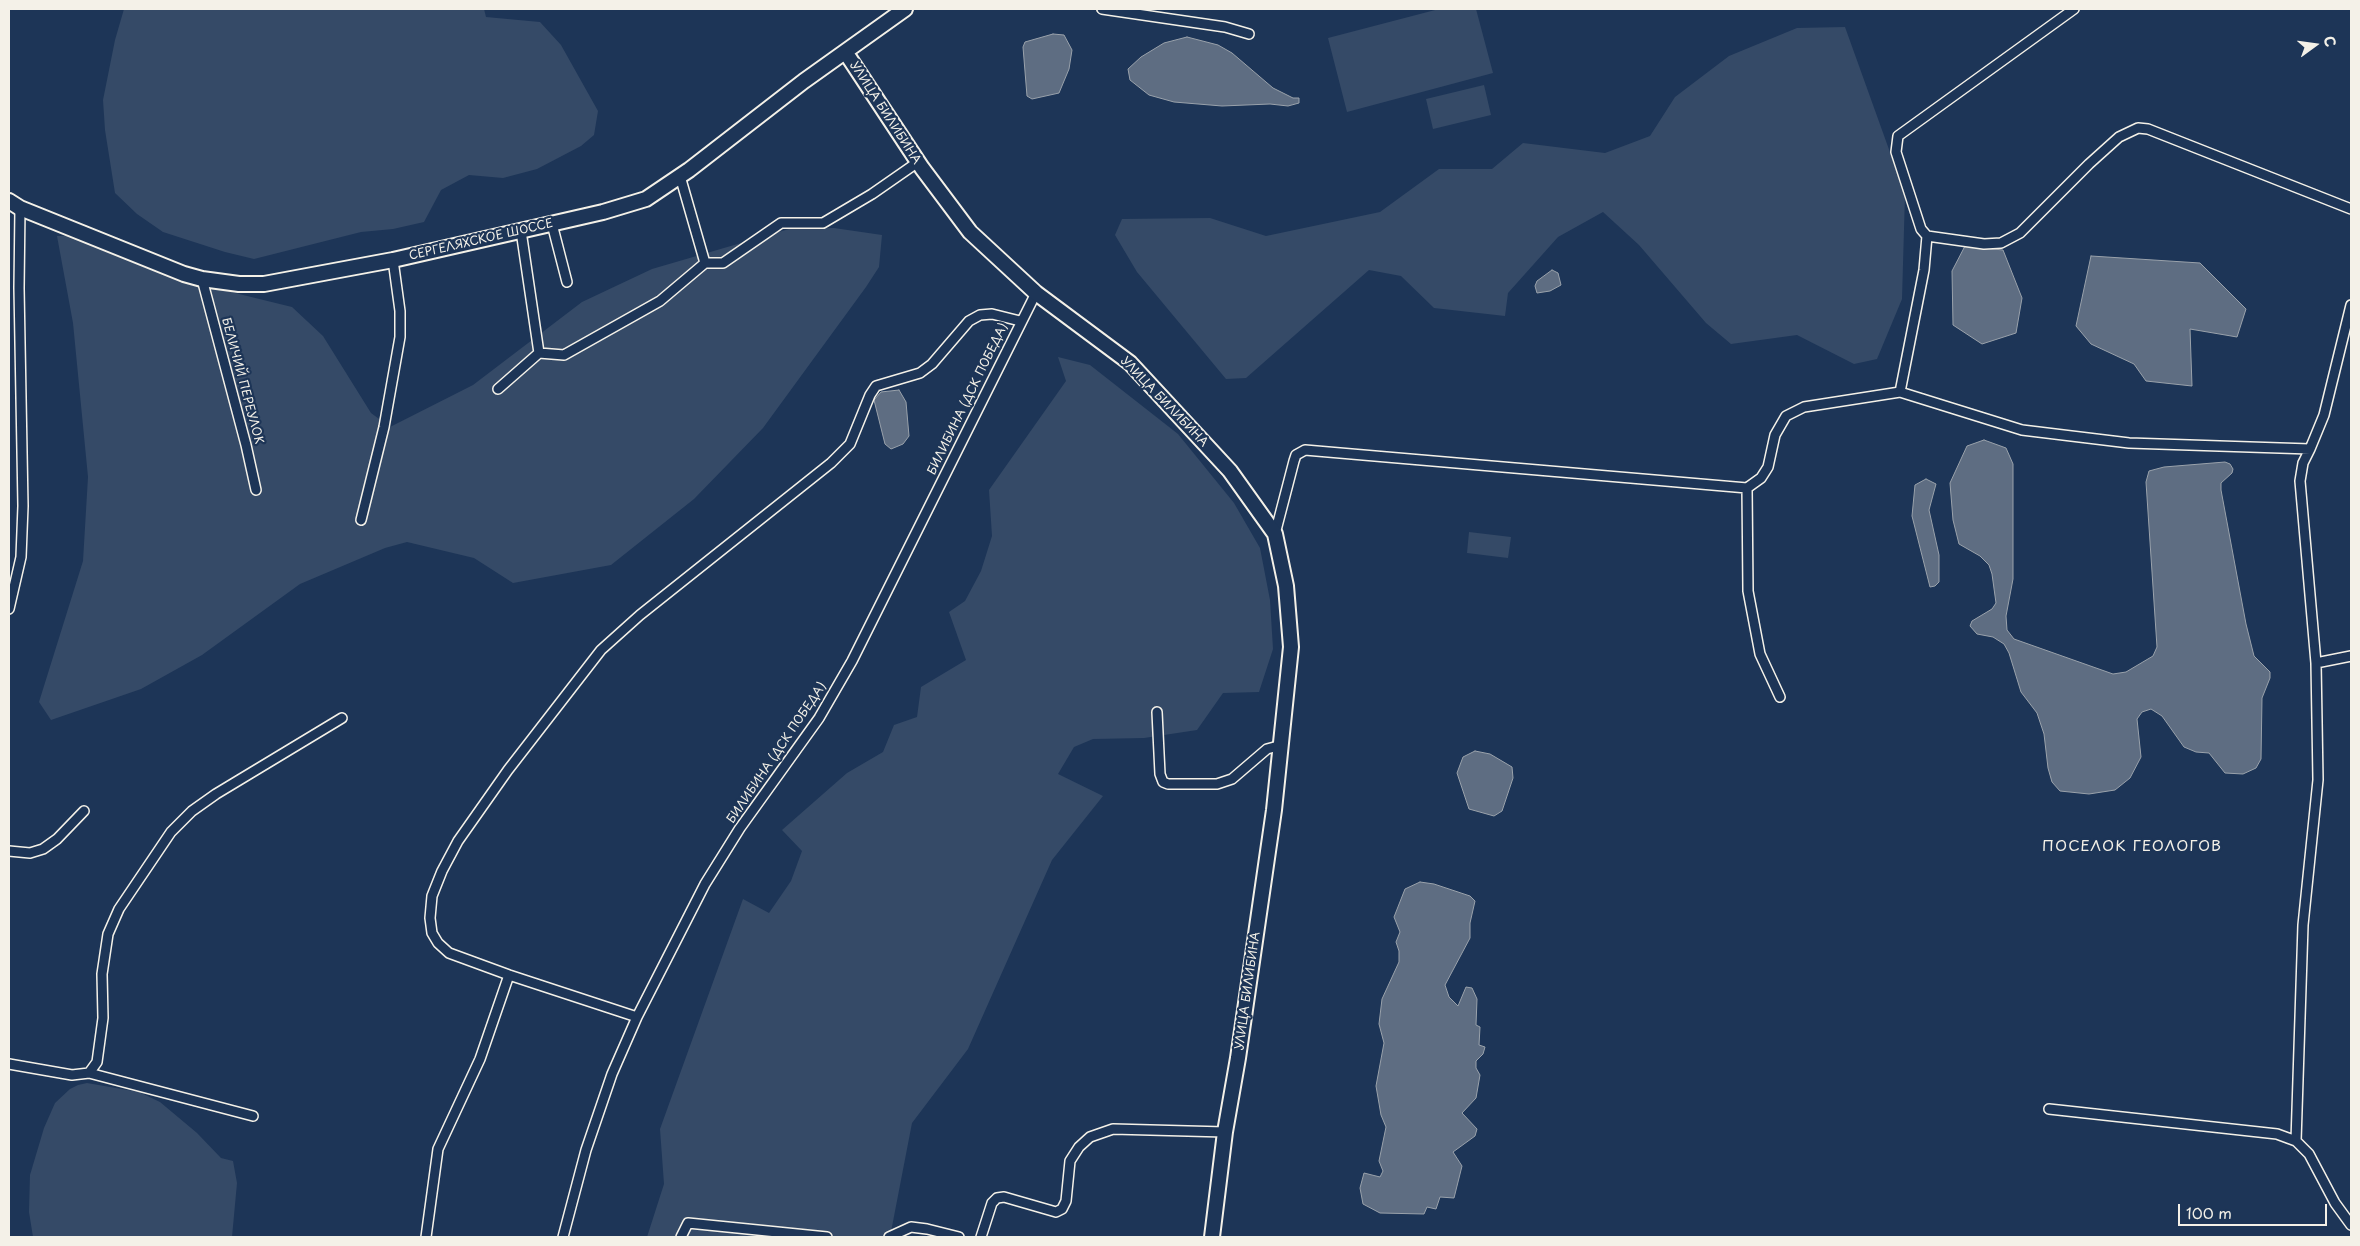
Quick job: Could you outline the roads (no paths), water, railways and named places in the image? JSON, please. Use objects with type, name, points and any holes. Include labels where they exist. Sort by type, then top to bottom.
[{"type":"main road","name":"СЕРГЕЛЯХСКОЕ ШОССЕ","points":[[14,205],[184,274],[238,284],[264,284],[393,260],[603,212],[646,199],[680,176],[804,81],[846,53],[905,9]]},
{"type":"main road","name":"УЛИЦА БИЛИБИНА","points":[[846,53],[918,162],[970,232],[1036,293],[1130,364],[1230,471],[1275,534],[1286,586],[1291,647],[1282,745],[1238,1058],[1225,1132],[1212,1237]]},
{"type":"street","points":[[1102,9],[1225,28],[1249,34]]},
{"type":"street","points":[[2074,9],[1898,136],[1896,152],[1921,229],[1927,236],[1984,244],[2001,243],[2020,233],[2119,137],[2138,128],[2148,129],[2351,209]]},
{"type":"street","points":[[498,389],[538,354],[564,355],[660,302],[705,263],[723,262],[781,223],[823,223],[872,194],[918,162]]},
{"type":"street","points":[[680,176],[705,263]]},
{"type":"street","points":[[9,609],[21,557],[23,506],[19,288],[14,205]]},
{"type":"street","points":[[552,224],[567,282]]},
{"type":"street","points":[[521,231],[538,354]]},
{"type":"street","points":[[1900,392],[1924,270],[1927,236]]},
{"type":"street","points":[[361,520],[384,427],[400,337],[400,311],[393,260]]},
{"type":"street","name":"БЕЛИЧИЙ ПЕРЕУЛОК","points":[[202,278],[256,490]]},
{"type":"street","name":"БИЛИБИНА (ДСК ПОБЕДА)","points":[[563,1237],[586,1150],[612,1074],[637,1017],[705,884],[740,828],[819,718],[852,662],[1020,321],[1036,293]]},
{"type":"street","points":[[2296,1141],[2303,925],[2318,780],[2316,663],[2300,482],[2303,463],[2324,415],[2351,305]]},
{"type":"street","points":[[637,1017],[449,953],[438,943],[432,933],[430,918],[432,896],[442,871],[458,841],[563,696],[601,650],[640,615],[831,463],[850,444],[870,395],[876,386],[920,373],[932,364],[968,321],[980,315],[992,314],[1020,321]]},
{"type":"street","points":[[1275,534],[1294,461],[1296,456],[1305,450],[1747,488],[1761,478],[1768,467],[1776,434],[1786,416],[1804,407],[1900,392],[2022,430],[2129,443],[2310,449]]},
{"type":"street","points":[[1747,488],[1748,591],[1760,654],[1780,697]]},
{"type":"street","points":[[2316,663],[2351,656]]},
{"type":"street","points":[[1157,712],[1160,774],[1163,782],[1168,784],[1217,784],[1232,779],[1267,749],[1282,745]]},
{"type":"street","points":[[89,1073],[97,1062],[103,1018],[102,974],[108,934],[119,909],[172,832],[192,811],[216,794],[342,718]]},
{"type":"street","points":[[9,851],[30,853],[43,849],[57,839],[84,811]]},
{"type":"street","points":[[426,1237],[438,1149],[480,1059],[509,975]]},
{"type":"street","points":[[9,1064],[72,1075],[89,1073],[252,1116]]},
{"type":"street","points":[[2049,1109],[2277,1134],[2296,1141],[2309,1154],[2335,1203],[2351,1225]]},
{"type":"street","points":[[981,1237],[992,1202],[998,1198],[1056,1212],[1062,1209],[1066,1201],[1070,1161],[1079,1147],[1090,1137],[1112,1129],[1225,1132]]},
{"type":"street","points":[[681,1237],[688,1223],[827,1237]]},
{"type":"street","points":[[889,1237],[910,1227],[959,1237]]},
{"type":"district","name":"ПОСЕЛОК ГЕОЛОГОВ","points":[[2132,847]]}]
